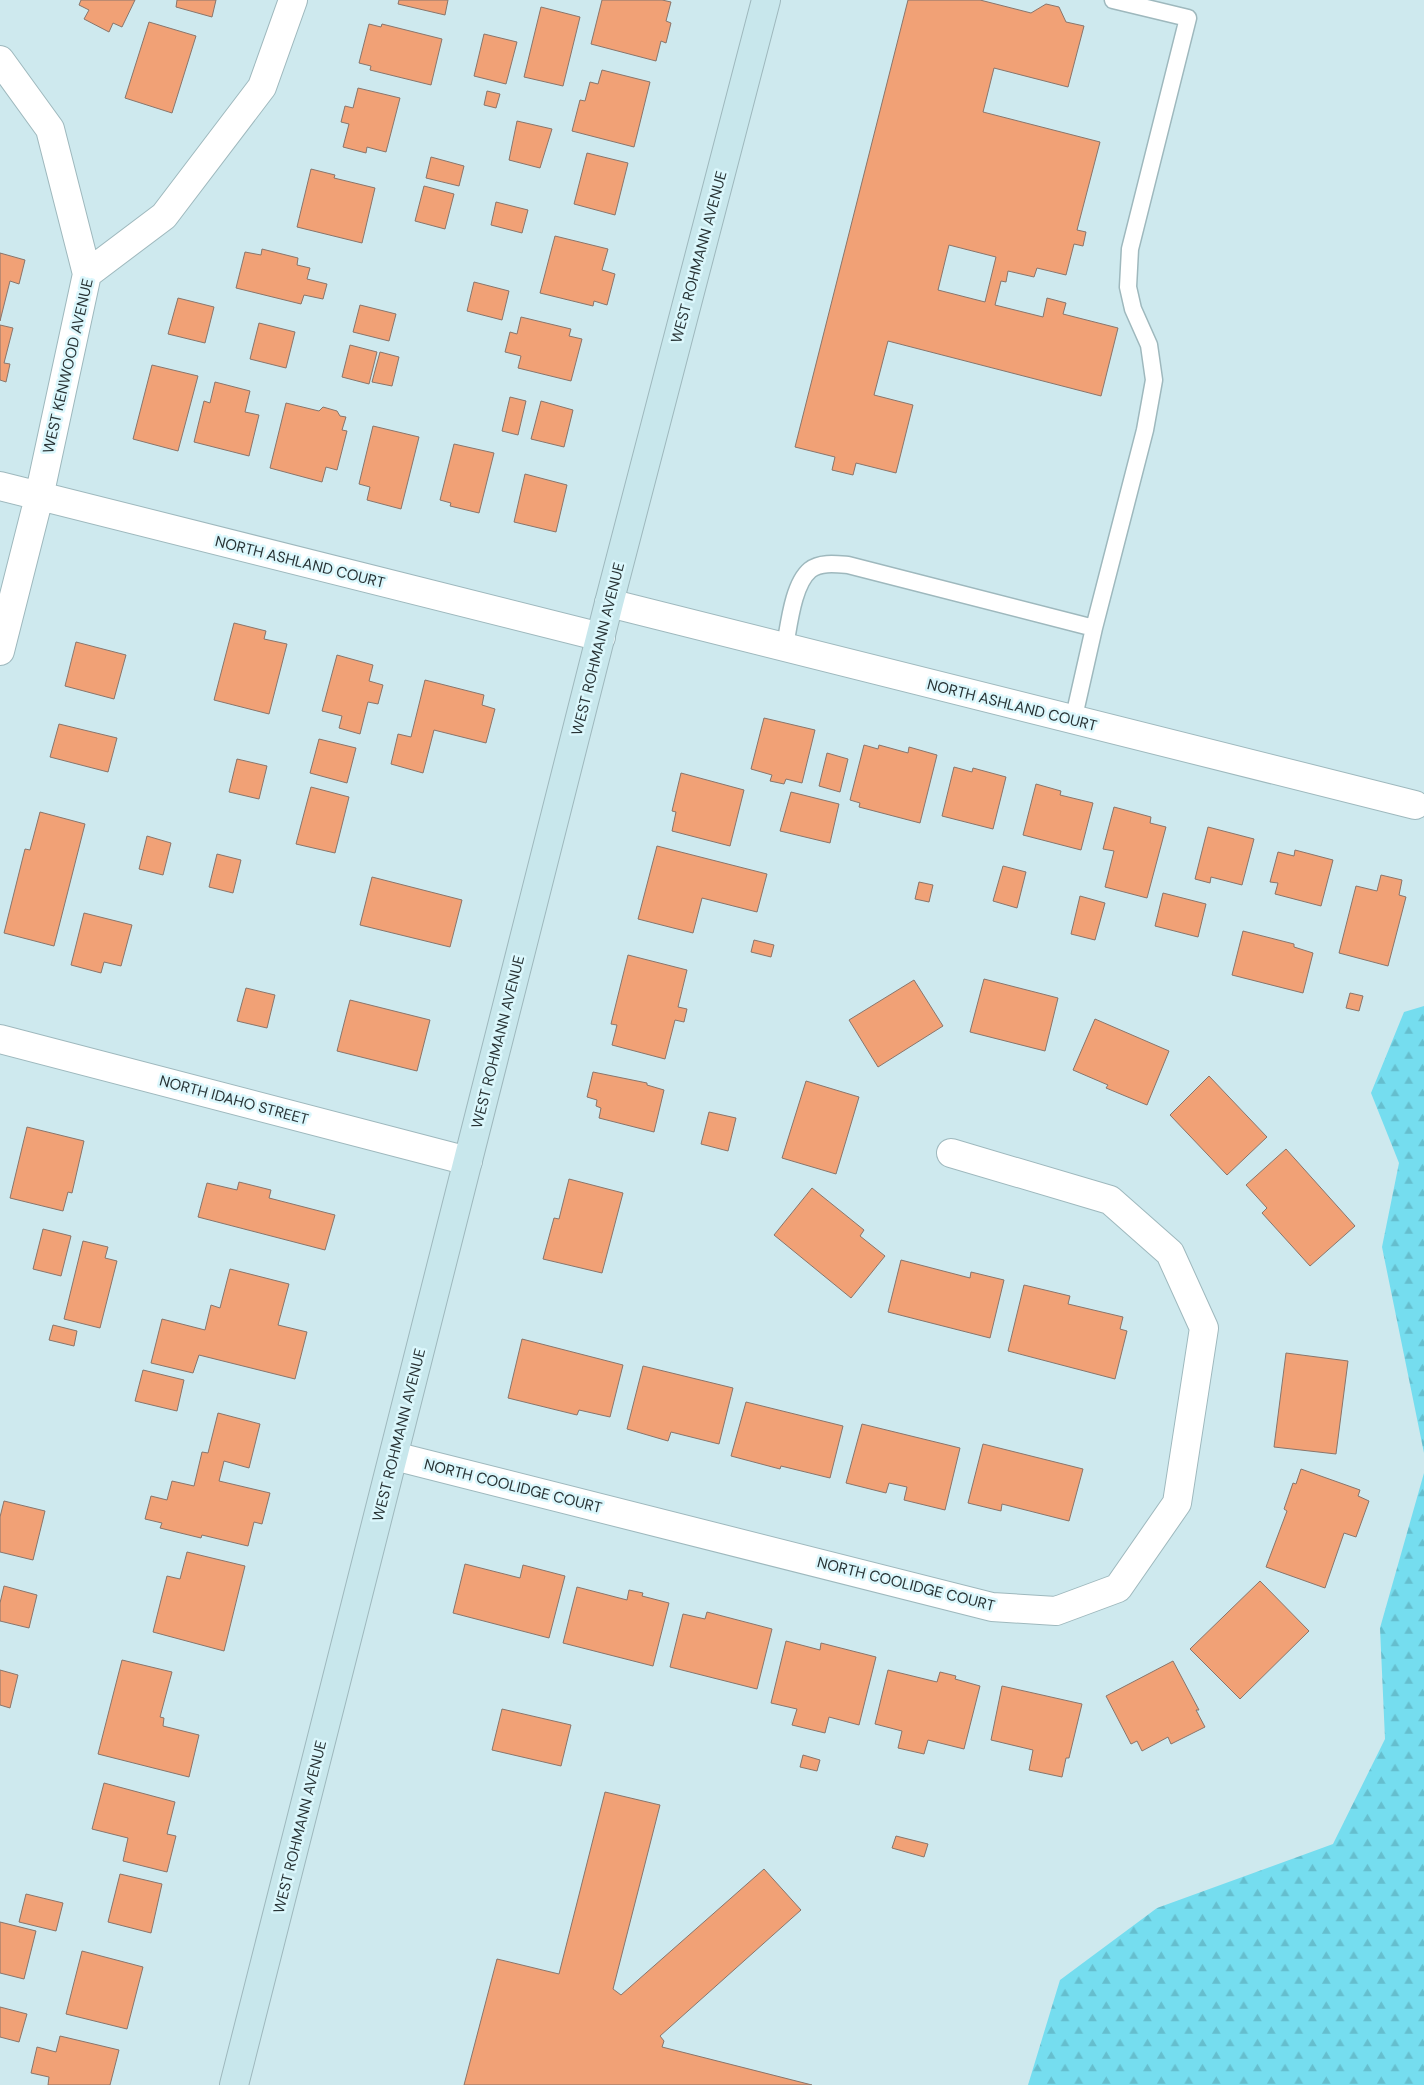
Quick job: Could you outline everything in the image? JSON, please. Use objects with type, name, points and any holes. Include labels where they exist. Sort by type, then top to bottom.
[{"type":"street","name":"WEST KENWOOD AVENUE","points":[[0,652],[39,497],[87,274],[164,216],[262,87],[293,0]]},
{"type":"street","name":"WEST ROHMANN AVENUE","points":[[234,2085],[609,602],[766,0]]},
{"type":"street","points":[[0,60],[50,129],[87,274]]},
{"type":"street","name":"NORTH ASHLAND COURT","points":[[0,486],[601,637]]},
{"type":"street","name":"NORTH ASHLAND COURT","points":[[609,602],[1415,805]]},
{"type":"street","name":"NORTH IDAHO STREET","points":[[0,1039],[468,1162]]},
{"type":"street","name":"NORTH COOLIDGE COURT","points":[[394,1456],[992,1607],[1056,1611],[1118,1588],[1178,1503],[1204,1328],[1170,1254],[1110,1200],[951,1153]]},
{"type":"lane","points":[[1073,720],[1094,628],[1145,430],[1154,380],[1149,345],[1133,309],[1128,287],[1130,248],[1188,18],[1114,0]]},
{"type":"lane","points":[[785,646],[793,605],[801,581],[811,569],[828,564],[848,565],[1094,628]]},
{"type":"green space","points":[[1424,1006],[1424,1453],[1382,1247],[1399,1163],[1371,1093],[1404,1012]]},
{"type":"green space","points":[[1424,1473],[1424,2085],[1028,2085],[1060,1980],[1157,1908],[1333,1844],[1385,1739],[1380,1628]]},
{"type":"building","points":[[81,0],[135,0],[122,27],[113,23],[109,32],[84,19],[89,10],[79,5]]},
{"type":"building","points":[[177,0],[216,0],[212,17],[176,7]]},
{"type":"building","points":[[399,0],[448,0],[445,15],[398,4]]},
{"type":"building","points":[[602,0],[662,0],[671,2],[666,21],[671,23],[666,43],[661,41],[656,61],[591,44]]},
{"type":"building","points":[[908,0],[980,0],[1031,13],[1046,4],[1059,7],[1066,22],[1084,26],[1068,87],[994,68],[983,112],[1100,142],[1077,230],[1086,232],[1083,246],[1074,244],[1066,275],[1037,268],[1034,277],[1008,271],[1006,282],[1001,281],[995,305],[1043,317],[1047,298],[1066,303],[1063,314],[1118,328],[1101,396],[888,341],[874,395],[913,405],[896,473],[856,463],[853,475],[832,470],[835,457],[795,447]],"holes":[[[949,245],[996,257],[985,302],[938,290]]]},
{"type":"building","points":[[541,7],[580,17],[563,86],[524,77]]},
{"type":"building","points":[[149,22],[196,36],[172,113],[125,98]]},
{"type":"building","points":[[369,24],[381,27],[382,24],[442,39],[431,85],[370,70],[371,66],[359,63]]},
{"type":"building","points":[[484,34],[517,42],[506,84],[474,76]]},
{"type":"building","points":[[602,70],[650,82],[634,147],[572,131],[580,100],[585,101],[590,82],[598,84]]},
{"type":"building","points":[[358,88],[400,98],[386,152],[367,147],[366,153],[343,147],[349,124],[341,122],[345,106],[353,108]]},
{"type":"building","points":[[487,91],[500,94],[496,108],[484,105]]},
{"type":"building","points":[[517,121],[552,129],[540,168],[509,160]]},
{"type":"building","points":[[587,153],[628,163],[615,215],[574,204]]},
{"type":"building","points":[[431,157],[464,166],[459,186],[426,178]]},
{"type":"building","points":[[311,169],[335,175],[334,178],[375,188],[362,243],[297,227]]},
{"type":"building","points":[[424,186],[454,194],[445,229],[415,221]]},
{"type":"building","points":[[496,202],[528,210],[522,233],[491,225]]},
{"type":"building","points":[[555,236],[608,249],[602,270],[615,274],[607,305],[594,301],[593,306],[540,293]]},
{"type":"building","points":[[262,249],[298,258],[297,265],[310,268],[307,279],[327,284],[323,299],[304,295],[301,304],[236,288],[245,252],[261,255]]},
{"type":"building","points":[[0,253],[25,260],[19,284],[10,281],[0,321]]},
{"type":"building","points":[[474,282],[509,291],[502,320],[467,311]]},
{"type":"building","points":[[178,298],[214,307],[205,343],[168,334]]},
{"type":"building","points":[[360,305],[396,314],[389,341],[353,332]]},
{"type":"building","points":[[521,317],[571,329],[569,336],[582,339],[571,381],[518,368],[521,356],[505,352],[510,332],[517,334]]},
{"type":"building","points":[[259,323],[295,332],[286,368],[250,359]]},
{"type":"building","points":[[0,325],[13,328],[4,363],[10,364],[6,382],[0,380]]},
{"type":"building","points":[[350,345],[377,352],[369,384],[342,377]]},
{"type":"building","points":[[380,352],[399,357],[392,386],[372,382]]},
{"type":"building","points":[[152,365],[198,376],[178,451],[133,439]]},
{"type":"building","points":[[215,382],[250,391],[245,412],[259,415],[249,456],[194,442],[204,401],[210,403]]},
{"type":"building","points":[[510,397],[526,401],[518,435],[502,431]]},
{"type":"building","points":[[541,401],[573,410],[564,447],[531,439]]},
{"type":"building","points":[[286,403],[319,411],[323,407],[337,411],[340,416],[346,417],[342,430],[347,431],[337,470],[326,467],[322,482],[270,468]]},
{"type":"building","points":[[373,426],[419,437],[401,509],[367,500],[370,487],[359,484]]},
{"type":"building","points":[[454,444],[494,453],[479,513],[450,506],[451,503],[440,500]]},
{"type":"building","points":[[525,474],[567,485],[556,532],[514,522]]},
{"type":"building","points":[[234,623],[266,631],[264,639],[287,644],[269,714],[214,700]]},
{"type":"building","points":[[76,642],[126,655],[114,699],[65,686]]},
{"type":"building","points":[[337,655],[373,665],[369,681],[383,685],[378,704],[368,702],[360,734],[339,728],[342,716],[322,711]]},
{"type":"building","points":[[425,680],[484,695],[482,705],[495,709],[486,743],[434,730],[423,773],[391,764],[398,734],[411,737]]},
{"type":"building","points":[[764,718],[815,730],[802,783],[786,779],[784,784],[770,781],[772,775],[751,769]]},
{"type":"building","points":[[59,724],[117,738],[108,772],[50,757]]},
{"type":"building","points":[[319,739],[356,748],[347,783],[310,773]]},
{"type":"building","points":[[864,745],[878,749],[879,745],[908,753],[909,747],[937,755],[920,823],[859,807],[860,803],[850,800]]},
{"type":"building","points":[[827,753],[848,759],[840,792],[819,786]]},
{"type":"building","points":[[237,759],[267,766],[259,799],[229,792]]},
{"type":"building","points":[[954,767],[972,772],[973,768],[1006,777],[993,829],[942,816]]},
{"type":"building","points":[[681,773],[744,790],[730,846],[672,831],[676,812],[672,811]]},
{"type":"building","points":[[1036,784],[1061,791],[1060,795],[1093,803],[1081,850],[1023,835]]},
{"type":"building","points":[[311,787],[349,797],[335,853],[296,844]]},
{"type":"building","points":[[791,792],[839,804],[830,843],[780,831]]},
{"type":"building","points":[[1114,807],[1151,817],[1150,823],[1166,827],[1147,898],[1105,887],[1114,851],[1103,849]]},
{"type":"building","points":[[40,812],[85,824],[54,946],[4,933],[25,849],[30,850]]},
{"type":"building","points":[[1208,827],[1254,839],[1242,885],[1211,877],[1210,883],[1195,879]]},
{"type":"building","points":[[147,836],[171,843],[163,875],[139,869]]},
{"type":"building","points":[[657,846],[767,874],[757,912],[702,898],[693,933],[638,919]]},
{"type":"building","points":[[1295,850],[1333,860],[1321,906],[1275,894],[1278,883],[1270,882],[1278,852],[1294,856]]},
{"type":"building","points":[[217,854],[241,860],[233,893],[209,887]]},
{"type":"building","points":[[1003,866],[1026,872],[1017,908],[993,901]]},
{"type":"building","points":[[1381,875],[1402,880],[1399,895],[1406,897],[1388,966],[1339,953],[1356,886],[1377,891]]},
{"type":"building","points":[[372,877],[462,900],[450,947],[360,925]]},
{"type":"building","points":[[919,882],[933,885],[929,902],[915,899]]},
{"type":"building","points":[[1163,893],[1206,904],[1198,937],[1155,926]]},
{"type":"building","points":[[1080,896],[1105,903],[1095,940],[1071,934]]},
{"type":"building","points":[[84,913],[132,925],[121,966],[104,962],[101,973],[71,965]]},
{"type":"building","points":[[1243,931],[1294,944],[1294,947],[1313,953],[1303,993],[1232,975]]},
{"type":"building","points":[[754,940],[774,945],[771,957],[751,952]]},
{"type":"building","points":[[628,955],[687,970],[678,1007],[687,1009],[684,1022],[675,1020],[665,1059],[612,1045],[617,1025],[611,1024]]},
{"type":"building","points":[[984,979],[1058,998],[1045,1051],[970,1032]]},
{"type":"building","points":[[914,980],[943,1026],[878,1067],[849,1020]]},
{"type":"building","points":[[246,988],[275,995],[267,1028],[237,1021]]},
{"type":"building","points":[[1350,993],[1363,996],[1359,1011],[1346,1008]]},
{"type":"building","points":[[350,1000],[430,1020],[417,1071],[337,1051]]},
{"type":"building","points":[[1095,1019],[1169,1051],[1147,1105],[1106,1088],[1108,1085],[1073,1070]]},
{"type":"building","points":[[593,1072],[647,1083],[647,1085],[664,1090],[654,1132],[599,1118],[601,1108],[596,1106],[597,1100],[587,1097]]},
{"type":"building","points":[[1209,1076],[1267,1137],[1227,1175],[1170,1115]]},
{"type":"building","points":[[806,1081],[859,1097],[836,1174],[782,1158]]},
{"type":"building","points":[[709,1112],[736,1118],[728,1151],[701,1144]]},
{"type":"building","points":[[27,1127],[84,1141],[72,1193],[68,1192],[63,1211],[10,1198]]},
{"type":"building","points":[[1286,1149],[1355,1226],[1310,1266],[1262,1213],[1267,1208],[1246,1185]]},
{"type":"building","points":[[569,1179],[623,1193],[602,1273],[543,1259],[554,1218],[559,1219]]},
{"type":"building","points":[[239,1182],[271,1190],[269,1198],[335,1215],[325,1250],[198,1217],[207,1183],[237,1190]]},
{"type":"building","points":[[812,1188],[864,1230],[860,1236],[885,1256],[851,1298],[774,1235]]},
{"type":"building","points":[[43,1229],[71,1236],[61,1276],[33,1269]]},
{"type":"building","points":[[83,1241],[108,1247],[105,1258],[117,1261],[100,1328],[64,1319]]},
{"type":"building","points":[[901,1260],[970,1278],[971,1272],[1004,1280],[990,1338],[888,1312]]},
{"type":"building","points":[[230,1269],[289,1284],[278,1325],[307,1332],[295,1379],[199,1355],[193,1373],[151,1363],[162,1319],[205,1330],[211,1305],[220,1308]]},
{"type":"building","points":[[1024,1285],[1070,1296],[1068,1304],[1123,1317],[1120,1329],[1127,1331],[1115,1379],[1008,1351]]},
{"type":"building","points":[[53,1325],[77,1331],[74,1346],[49,1340]]},
{"type":"building","points":[[522,1339],[623,1365],[610,1417],[579,1410],[577,1415],[508,1398]]},
{"type":"building","points":[[1286,1353],[1348,1361],[1336,1454],[1274,1447]]},
{"type":"building","points":[[643,1366],[733,1388],[719,1444],[671,1432],[668,1441],[627,1429]]},
{"type":"building","points":[[143,1370],[184,1380],[177,1411],[135,1401]]},
{"type":"building","points":[[746,1402],[843,1426],[830,1478],[781,1466],[780,1469],[731,1456]]},
{"type":"building","points":[[218,1413],[260,1424],[249,1468],[224,1461],[219,1481],[270,1493],[262,1524],[254,1522],[248,1546],[202,1535],[201,1538],[160,1528],[162,1523],[145,1519],[151,1496],[167,1500],[172,1481],[194,1486],[202,1452],[208,1453]]},
{"type":"building","points":[[862,1424],[960,1448],[945,1510],[904,1500],[907,1487],[889,1483],[886,1493],[846,1483]]},
{"type":"building","points":[[983,1444],[1083,1469],[1069,1521],[1002,1504],[1001,1511],[968,1503]]},
{"type":"building","points":[[1301,1469],[1360,1490],[1358,1496],[1369,1501],[1356,1537],[1344,1533],[1325,1588],[1266,1567],[1287,1511],[1284,1509],[1293,1483],[1296,1484]]},
{"type":"building","points":[[4,1501],[45,1511],[33,1560],[0,1552],[0,1517]]},
{"type":"building","points":[[187,1552],[245,1566],[224,1651],[153,1632],[167,1576],[180,1579]]},
{"type":"building","points":[[465,1564],[520,1578],[523,1565],[565,1576],[549,1638],[453,1613]]},
{"type":"building","points":[[1260,1581],[1309,1631],[1240,1699],[1190,1649]]},
{"type":"building","points":[[4,1586],[37,1595],[29,1628],[0,1621],[0,1603]]},
{"type":"building","points":[[577,1587],[627,1600],[629,1590],[643,1593],[642,1596],[669,1603],[653,1666],[563,1643]]},
{"type":"building","points":[[707,1612],[772,1629],[757,1689],[670,1667],[683,1614],[705,1619]]},
{"type":"building","points":[[786,1641],[820,1650],[821,1643],[876,1657],[859,1725],[829,1717],[825,1733],[792,1725],[797,1709],[771,1703]]},
{"type":"building","points":[[122,1660],[172,1672],[160,1717],[164,1718],[163,1726],[199,1735],[189,1777],[98,1754]]},
{"type":"building","points":[[1173,1661],[1199,1710],[1196,1710],[1205,1727],[1171,1744],[1168,1737],[1142,1751],[1137,1741],[1131,1744],[1106,1696]]},
{"type":"building","points":[[0,1670],[18,1675],[10,1708],[0,1705]]},
{"type":"building","points":[[888,1670],[937,1682],[940,1672],[956,1676],[955,1679],[980,1686],[964,1749],[928,1740],[924,1754],[898,1748],[902,1731],[875,1724]]},
{"type":"building","points":[[1002,1686],[1082,1704],[1069,1758],[1066,1758],[1062,1777],[1029,1770],[1033,1750],[991,1740]]},
{"type":"building","points":[[502,1709],[571,1725],[561,1766],[492,1750]]},
{"type":"building","points":[[803,1755],[820,1760],[817,1771],[800,1767]]},
{"type":"building","points":[[104,1783],[175,1802],[167,1834],[176,1836],[167,1872],[123,1861],[128,1838],[92,1829]]},
{"type":"building","points":[[605,1792],[660,1805],[613,1989],[621,1995],[764,1869],[801,1910],[660,2036],[664,2041],[662,2047],[812,2085],[464,2085],[497,1959],[559,1974]]},
{"type":"building","points":[[896,1836],[928,1844],[924,1857],[892,1848]]},
{"type":"building","points":[[120,1874],[162,1884],[151,1933],[108,1922]]},
{"type":"building","points":[[26,1894],[63,1903],[56,1931],[19,1922]]},
{"type":"building","points":[[0,1922],[36,1931],[24,1979],[0,1973]]},
{"type":"building","points":[[82,1951],[143,1967],[127,2029],[66,2014]]},
{"type":"building","points":[[0,2007],[27,2014],[19,2042],[0,2037]]},
{"type":"building","points":[[60,2036],[119,2050],[110,2085],[48,2085],[49,2077],[31,2073],[37,2047],[56,2052]]}]
